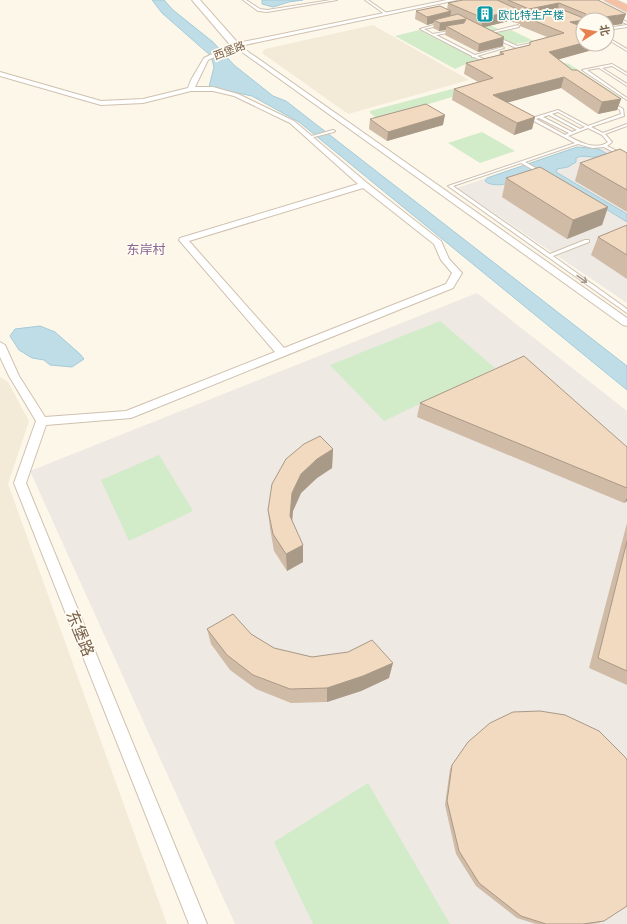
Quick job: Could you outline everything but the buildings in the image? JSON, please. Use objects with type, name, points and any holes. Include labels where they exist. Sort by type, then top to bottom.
[{"type":"highway","points":[[609,0],[627,9]]},
{"type":"highway","points":[[622,0],[627,2]]},
{"type":"street","points":[[196,0],[235,45],[627,323]]},
{"type":"street","name":"西堡路","points":[[191,89],[194,80],[207,58],[235,45],[454,0]]},
{"type":"street","points":[[0,346],[14,376],[42,421],[126,415],[450,286],[457,273],[445,260],[438,243],[364,185],[292,122],[257,104],[213,89],[191,89],[143,101],[101,103],[1,75]]},
{"type":"street","points":[[282,353],[183,240],[364,185]]},
{"type":"street","name":"东堡路","points":[[42,421],[20,483],[198,924]]},
{"type":"lane","points":[[244,0],[259,10],[267,11],[336,0]]},
{"type":"lane","points":[[366,0],[387,14]]},
{"type":"lane","points":[[427,6],[433,9]]},
{"type":"lane","points":[[615,16],[627,23]]},
{"type":"lane","points":[[443,24],[421,29],[486,63],[492,61]]},
{"type":"lane","points":[[487,33],[518,26]]},
{"type":"lane","points":[[615,28],[627,26]]},
{"type":"lane","points":[[433,35],[456,30]]},
{"type":"lane","points":[[480,30],[526,52],[519,54]]},
{"type":"lane","points":[[517,48],[541,42]]},
{"type":"lane","points":[[615,43],[627,50]]},
{"type":"lane","points":[[473,56],[503,48]]},
{"type":"lane","points":[[627,74],[612,65],[584,70],[627,99]]},
{"type":"lane","points":[[599,67],[627,85]]},
{"type":"lane","points":[[604,98],[622,110],[622,114]]},
{"type":"lane","points":[[605,146],[610,142],[603,134],[558,111],[532,119],[578,143],[592,147],[605,146],[627,158]]},
{"type":"lane","points":[[565,136],[623,115],[622,114],[627,112]]},
{"type":"lane","points":[[549,114],[580,130]]},
{"type":"lane","points":[[540,117],[572,133]]},
{"type":"lane","points":[[603,134],[627,125]]},
{"type":"lane","points":[[310,137],[333,132]]},
{"type":"lane","points":[[578,143],[523,163],[450,186],[627,311]]},
{"type":"lane","points":[[523,163],[542,173]]},
{"type":"lane","points":[[550,256],[587,242]]},
{"type":"lane","points":[[622,307],[627,304]]},
{"type":"shaded area","points":[[373,25],[469,80],[348,114],[262,53],[265,49]]},
{"type":"shaded area","points":[[577,147],[607,149],[627,160],[627,303],[457,188]]},
{"type":"shaded area","points":[[477,293],[627,411],[627,924],[235,924],[30,471]]},
{"type":"shaded area","points":[[0,377],[8,382],[29,421],[8,484],[167,924],[0,924]]},
{"type":"green space","points":[[451,8],[503,31],[511,30],[534,41],[515,44],[444,12]]},
{"type":"green space","points":[[419,30],[477,59],[455,69],[395,36]]},
{"type":"green space","points":[[557,61],[569,64],[623,99],[616,100],[557,66],[381,118],[375,117],[370,113],[370,111]]},
{"type":"green space","points":[[482,132],[515,151],[480,163],[448,143]]},
{"type":"green space","points":[[440,321],[495,368],[384,421],[330,365]]},
{"type":"green space","points":[[159,455],[193,511],[129,541],[101,480]]},
{"type":"green space","points":[[368,783],[450,924],[313,924],[274,842]]},
{"type":"water","points":[[152,0],[164,0],[173,10],[213,42],[234,65],[273,96],[286,101],[627,366],[627,390],[299,122],[252,96],[209,87],[214,67],[211,56],[162,13]]},
{"type":"water","points":[[262,0],[303,0],[289,2],[273,7],[262,4]]},
{"type":"water","points":[[577,147],[599,149],[607,154],[598,157],[583,156],[576,158],[576,162],[568,167],[557,169],[556,172],[627,214],[627,222],[544,171],[505,184],[490,184],[485,181],[487,178]]},
{"type":"water","points":[[40,326],[55,332],[84,359],[72,367],[50,365],[44,360],[32,358],[19,350],[10,336],[15,329]]},
{"type":"place","name":"欧比特生产楼","points":[[485,14]]},
{"type":"district","name":"东岸村","points":[[146,249]]}]
